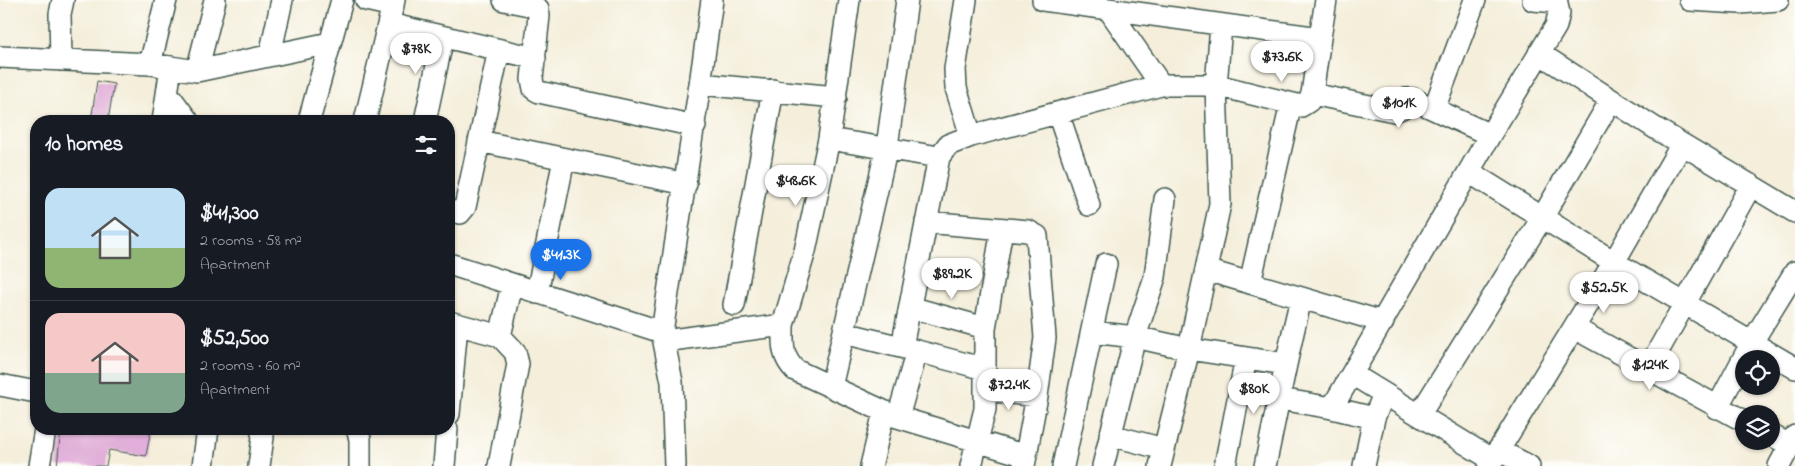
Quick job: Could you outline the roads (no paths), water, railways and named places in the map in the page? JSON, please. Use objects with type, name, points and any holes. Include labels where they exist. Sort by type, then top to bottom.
[{"type":"street","points":[[61,60],[60,14],[63,0]]},
{"type":"street","points":[[166,0],[160,66],[168,94],[184,115]]},
{"type":"street","points":[[197,71],[215,0]]},
{"type":"street","points":[[270,55],[282,0]]},
{"type":"street","points":[[311,115],[342,0]]},
{"type":"street","points":[[366,0],[392,10],[443,37],[535,58]]},
{"type":"street","points":[[504,0],[529,5],[538,9],[540,16],[533,84],[538,92],[695,126]]},
{"type":"street","points":[[675,466],[672,382],[663,336],[712,0]]},
{"type":"street","points":[[849,0],[829,139],[805,251],[783,325],[783,353],[795,370],[891,415],[976,441],[1025,461],[1045,338],[1037,236],[1028,231],[926,222]]},
{"type":"street","points":[[831,387],[887,147],[907,0]]},
{"type":"street","points":[[966,0],[955,69],[956,88],[971,136]]},
{"type":"street","points":[[1043,0],[1221,26],[1320,38]]},
{"type":"street","points":[[871,466],[891,415],[910,349],[910,306],[940,157],[948,146],[971,136],[1161,85],[1216,85],[1292,104],[1306,104],[1312,94],[1326,0]]},
{"type":"street","points":[[1434,109],[1475,0]]},
{"type":"street","points":[[1332,408],[1558,21],[1556,1],[1533,0]]},
{"type":"street","points":[[1690,0],[1740,3],[1778,0]]},
{"type":"street","points":[[366,115],[392,10]]},
{"type":"street","points":[[1109,10],[1161,85]]},
{"type":"street","points":[[1110,435],[1162,458],[1189,349],[1220,204],[1216,85],[1221,26]]},
{"type":"street","points":[[425,115],[443,37]]},
{"type":"street","points":[[0,57],[160,66],[197,71],[330,43]]},
{"type":"street","points":[[455,212],[460,213],[465,207],[499,50]]},
{"type":"street","points":[[1539,53],[1682,144],[1795,212]]},
{"type":"street","points":[[700,84],[836,97]]},
{"type":"street","points":[[734,305],[773,90]]},
{"type":"street","points":[[164,115],[168,94]]},
{"type":"street","points":[[1312,94],[1394,111],[1402,108],[1404,100],[1409,98],[1490,136]]},
{"type":"street","points":[[1420,414],[1542,218],[1612,100]]},
{"type":"street","points":[[1250,283],[1292,104]]},
{"type":"street","points":[[1058,113],[1089,205]]},
{"type":"street","points":[[829,139],[940,157]]},
{"type":"street","points":[[479,141],[686,184]]},
{"type":"street","points":[[1493,459],[1614,262],[1682,144]]},
{"type":"street","points":[[537,293],[564,159]]},
{"type":"street","points":[[1469,172],[1614,262],[1795,368]]},
{"type":"street","points":[[1648,369],[1683,302],[1750,185]]},
{"type":"street","points":[[1103,466],[1135,337],[1156,277],[1165,199]]},
{"type":"street","points":[[971,466],[985,409],[985,328],[1002,229]]},
{"type":"street","points":[[1063,466],[1106,264]]},
{"type":"street","points":[[455,266],[663,336],[783,325]]},
{"type":"street","points":[[1206,270],[1383,322]]},
{"type":"street","points":[[1717,408],[1752,342],[1795,272]]},
{"type":"street","points":[[500,336],[512,285]]},
{"type":"street","points":[[1265,466],[1280,399],[1285,364],[1301,299]]},
{"type":"street","points":[[910,306],[985,328]]},
{"type":"street","points":[[455,325],[500,336],[515,352],[518,364],[499,466]]},
{"type":"street","points":[[1574,328],[1735,417]]},
{"type":"street","points":[[1092,332],[1135,337],[1189,349],[1285,364]]},
{"type":"street","points":[[844,333],[985,368]]},
{"type":"street","points":[[1225,466],[1246,358]]},
{"type":"street","points":[[1352,374],[1493,459],[1529,466]]},
{"type":"street","points":[[0,385],[30,391]]},
{"type":"street","points":[[985,390],[1037,396]]},
{"type":"street","points":[[1364,466],[1374,418],[1384,394]]},
{"type":"street","points":[[1280,399],[1374,418]]},
{"type":"street","points":[[40,466],[44,435]]},
{"type":"street","points":[[203,466],[207,435]]},
{"type":"street","points":[[260,466],[262,435]]},
{"type":"street","points":[[359,435],[360,466]]},
{"type":"street","points":[[444,466],[447,435]]},
{"type":"street","points":[[1779,466],[1793,440],[1780,437]]}]
